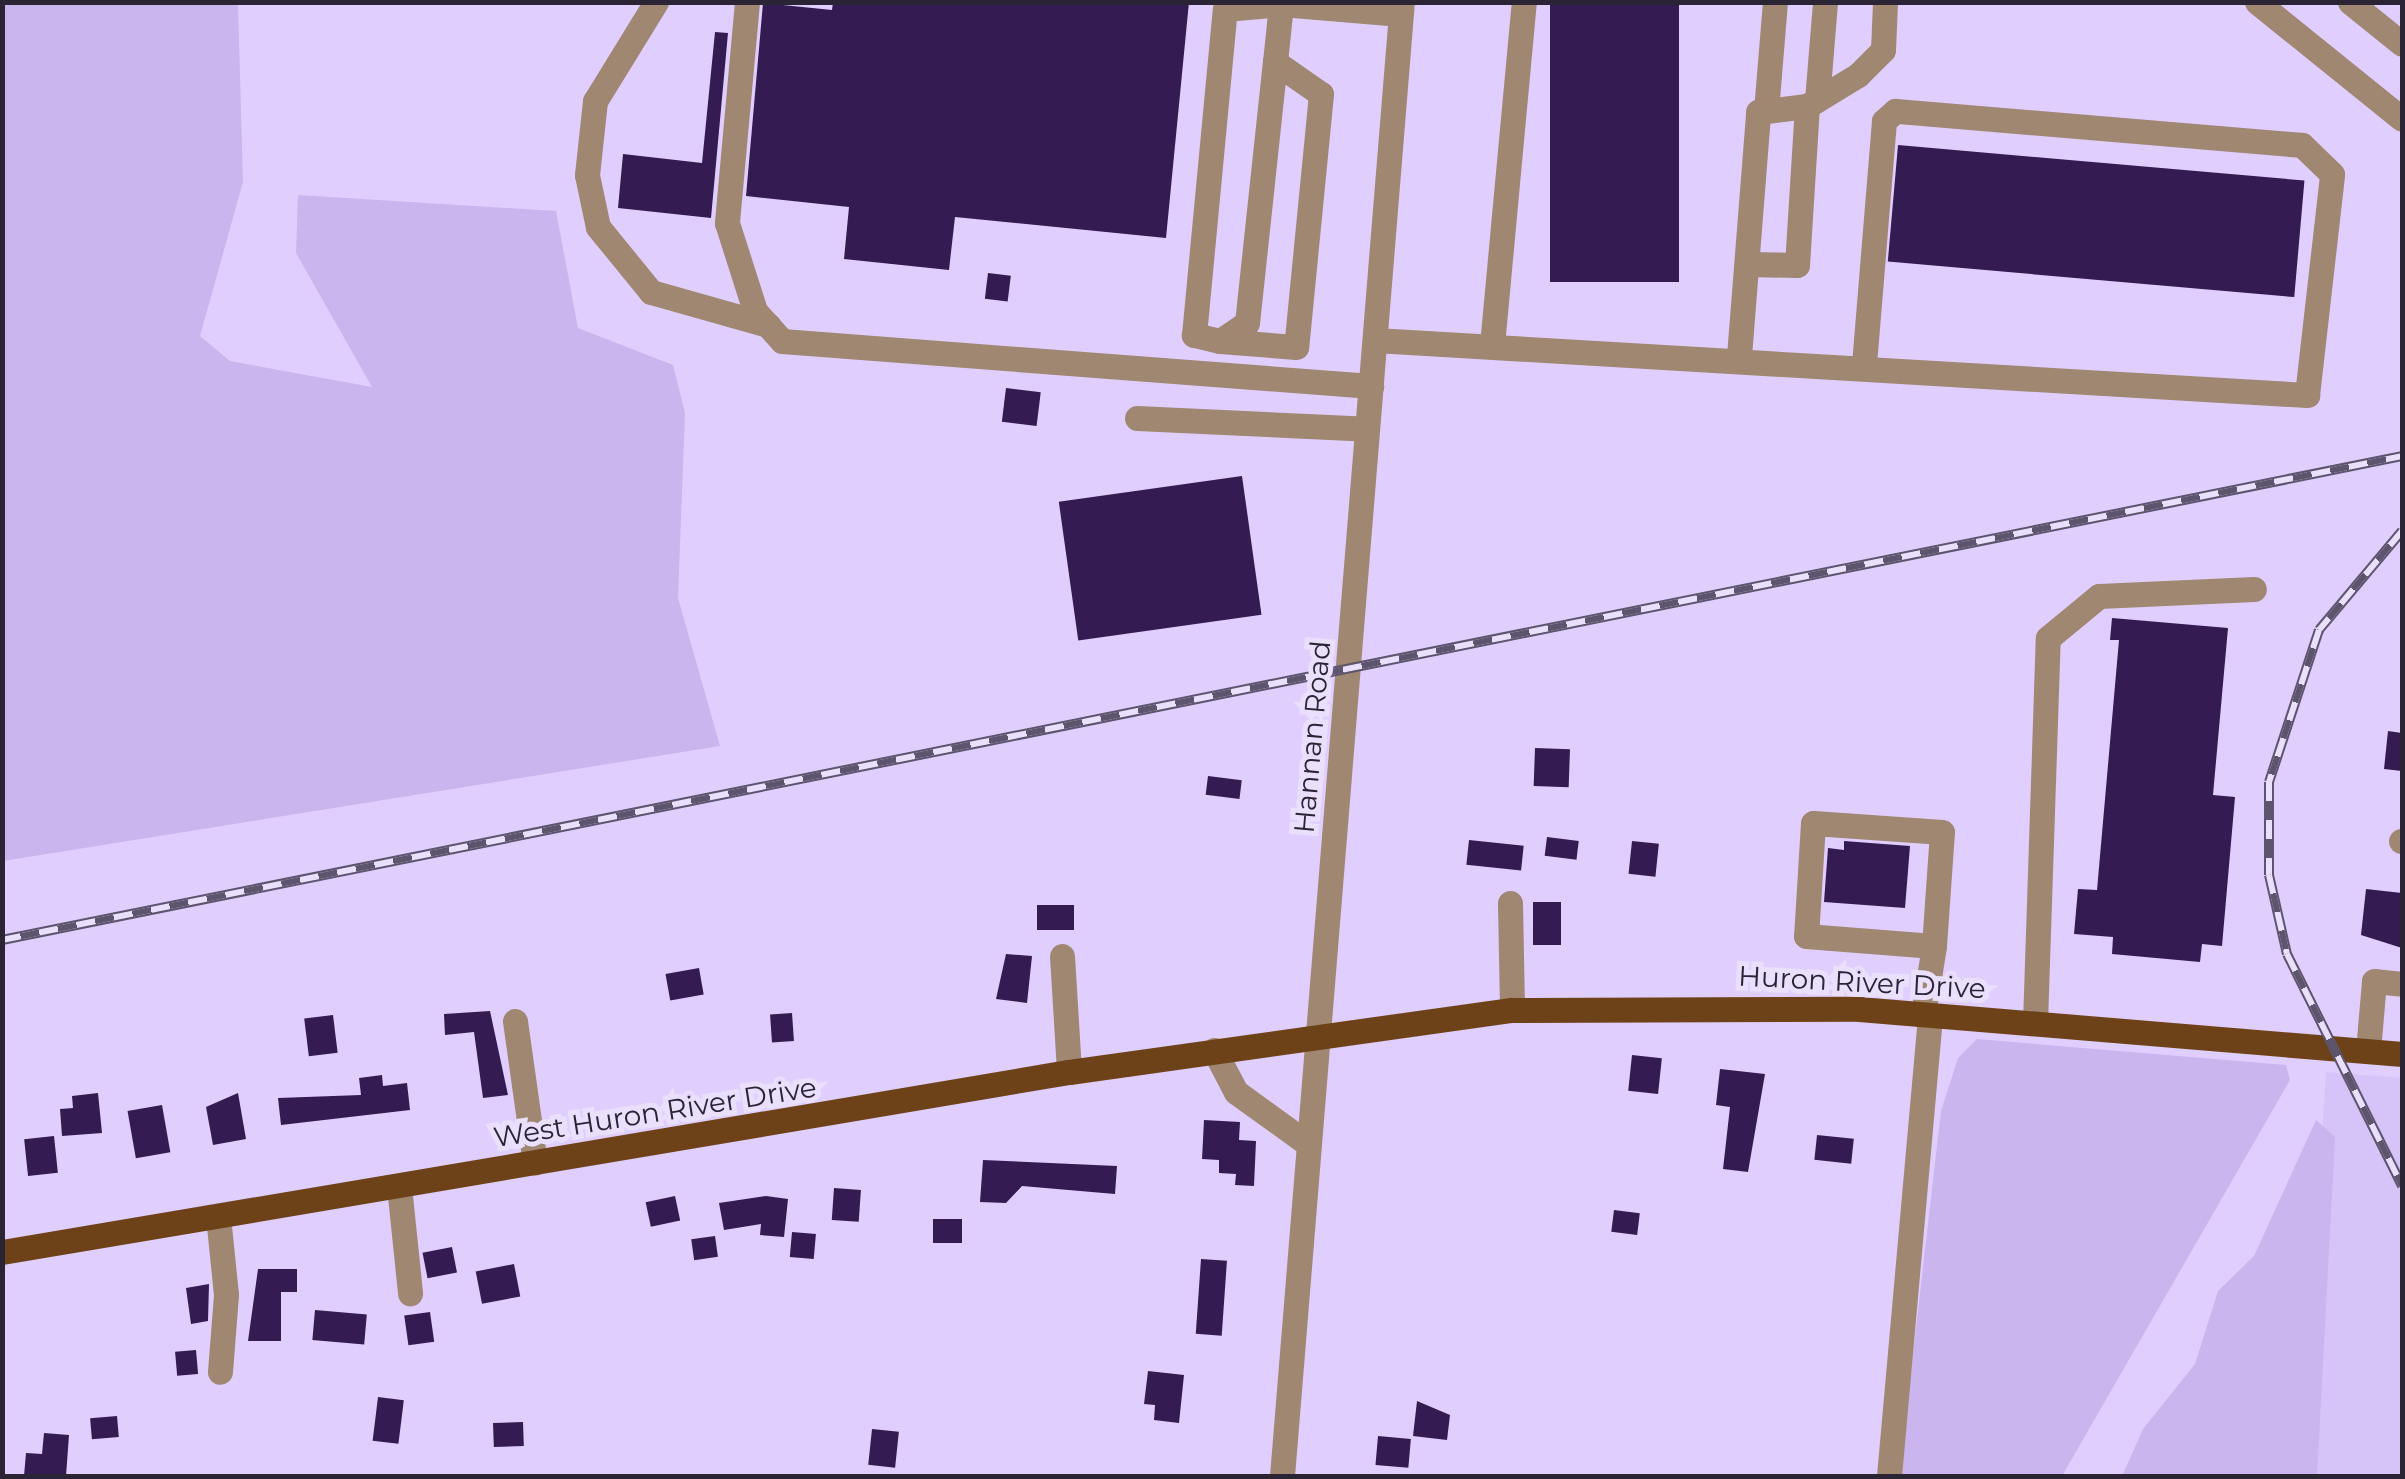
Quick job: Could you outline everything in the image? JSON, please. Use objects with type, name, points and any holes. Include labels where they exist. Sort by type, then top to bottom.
[{"type":"main road","name":"Huron River Drive","points":[[1318,1032],[1512,1010],[1760,1004],[2402,1054]]},
{"type":"main road","name":"West Huron River Drive","points":[[2,1252],[1318,1032]]},
{"type":"street","points":[[656,2],[595,101],[587,175],[598,227],[652,292],[768,324]]},
{"type":"street","points":[[747,2],[727,223],[768,324],[782,340],[1217,370],[1371,386]]},
{"type":"street","points":[[1492,346],[1524,2]]},
{"type":"street","points":[[1766,111],[1775,2]]},
{"type":"street","points":[[1746,264],[1797,266],[1825,2]]},
{"type":"street","points":[[1740,356],[1758,112],[1812,103],[1883,50],[1886,2]]},
{"type":"street","points":[[2257,2],[2402,119]]},
{"type":"street","points":[[2350,2],[2402,44]]},
{"type":"street","points":[[1217,370],[1207,338],[1225,10],[1281,4],[1402,8]]},
{"type":"street","points":[[1207,338],[1247,323],[1281,4]]},
{"type":"street","name":"Hannan Road","points":[[1282,1476],[1402,8]]},
{"type":"street","points":[[1207,338],[1296,347],[1322,94],[1275,62]]},
{"type":"street","points":[[1374,340],[1864,362],[2306,395],[2332,174],[2302,146],[1895,111],[1884,121],[1864,362]]},
{"type":"street","points":[[1137,418],[1367,429]]},
{"type":"street","points":[[2034,1024],[2048,638],[2099,596],[2254,589]]},
{"type":"street","points":[[1889,1476],[1934,946],[1942,832],[1813,822],[1806,936],[1934,946]]},
{"type":"street","points":[[1510,903],[1512,1010]]},
{"type":"street","points":[[1062,956],[1069,1072]]},
{"type":"street","points":[[2368,1052],[2374,981],[2402,984]]},
{"type":"street","points":[[515,1021],[535,1163]]},
{"type":"street","points":[[1214,1050],[1247,1104],[1308,1144]]},
{"type":"street","points":[[399,1186],[410,1293]]},
{"type":"street","points":[[218,1216],[226,1295],[220,1372]]},
{"type":"shaded area","points":[[3,2],[238,3],[243,182],[200,336],[230,361],[372,387],[296,253],[298,195],[556,211],[578,328],[673,365],[685,413],[678,598],[720,746],[3,861]]},
{"type":"shaded area","points":[[1977,1039],[2286,1065],[2290,1080],[2062,1476],[1899,1476],[1941,1111],[1958,1058]]},
{"type":"shaded area","points":[[2326,1072],[2402,1078],[2402,1476],[2301,1476]]},
{"type":"shaded area","points":[[2316,1120],[2335,1137],[2317,1476],[2122,1476],[2143,1429],[2195,1364],[2218,1291],[2254,1256]]},
{"type":"building","points":[[833,2],[1189,2],[1166,238],[955,217],[949,270],[844,259],[849,207],[746,196],[763,3],[832,10]]},
{"type":"building","points":[[1550,2],[1679,2],[1679,282],[1550,282]]},
{"type":"building","points":[[715,32],[728,33],[711,218],[618,208],[623,154],[702,163]]},
{"type":"building","points":[[1898,145],[2304,181],[2294,297],[1888,262]]},
{"type":"building","points":[[988,273],[1011,276],[1008,302],[985,299]]},
{"type":"building","points":[[1006,388],[1041,392],[1037,426],[1002,422]]},
{"type":"building","points":[[1242,476],[1261,615],[1078,640],[1059,502]]},
{"type":"building","points":[[2112,618],[2228,628],[2213,795],[2235,797],[2222,946],[2202,944],[2200,962],[2112,954],[2113,937],[2074,934],[2078,889],[2097,890],[2119,640],[2110,640]]},
{"type":"building","points":[[2388,731],[2402,733],[2402,771],[2384,769]]},
{"type":"building","points":[[1535,748],[1570,749],[1569,787],[1534,786]]},
{"type":"building","points":[[1208,776],[1242,780],[1239,799],[1206,795]]},
{"type":"building","points":[[1547,837],[1579,841],[1576,860],[1545,856]]},
{"type":"building","points":[[1469,840],[1524,846],[1521,871],[1466,865]]},
{"type":"building","points":[[1632,841],[1659,844],[1655,877],[1629,874]]},
{"type":"building","points":[[1844,841],[1910,846],[1905,908],[1824,902],[1828,848],[1844,850]]},
{"type":"building","points":[[2366,889],[2402,893],[2402,948],[2361,935]]},
{"type":"building","points":[[1533,902],[1561,902],[1561,945],[1533,945]]},
{"type":"building","points":[[1037,905],[1074,905],[1074,930],[1037,930]]},
{"type":"building","points":[[1006,954],[1032,956],[1027,1003],[996,999]]},
{"type":"building","points":[[699,968],[704,995],[670,1000],[666,974]]},
{"type":"building","points":[[490,1011],[508,1095],[483,1098],[474,1032],[445,1035],[444,1014]]},
{"type":"building","points":[[792,1013],[794,1041],[772,1042],[770,1015]]},
{"type":"building","points":[[333,1015],[338,1053],[309,1056],[304,1019]]},
{"type":"building","points":[[1632,1055],[1662,1058],[1658,1094],[1628,1091]]},
{"type":"building","points":[[1720,1069],[1765,1074],[1748,1172],[1723,1169],[1730,1107],[1716,1105]]},
{"type":"building","points":[[382,1075],[383,1086],[407,1083],[410,1110],[281,1125],[278,1098],[361,1095],[359,1078]]},
{"type":"building","points":[[98,1093],[102,1133],[62,1136],[60,1109],[73,1108],[72,1096]]},
{"type":"building","points":[[238,1093],[246,1139],[213,1145],[206,1107]]},
{"type":"building","points":[[162,1105],[170,1152],[136,1158],[128,1111]]},
{"type":"building","points":[[1204,1120],[1240,1122],[1239,1140],[1256,1141],[1254,1186],[1235,1185],[1236,1174],[1219,1173],[1219,1160],[1202,1159]]},
{"type":"building","points":[[1817,1135],[1854,1139],[1851,1164],[1814,1160]]},
{"type":"building","points":[[54,1136],[58,1173],[28,1176],[24,1139]]},
{"type":"building","points":[[983,1160],[1117,1166],[1115,1194],[1022,1186],[1006,1203],[980,1202]]},
{"type":"building","points":[[834,1188],[861,1190],[859,1222],[832,1220]]},
{"type":"building","points":[[675,1196],[680,1220],[651,1227],[646,1202]]},
{"type":"building","points":[[766,1196],[788,1199],[784,1237],[760,1235],[761,1224],[724,1230],[719,1203]]},
{"type":"building","points":[[1614,1210],[1640,1213],[1637,1235],[1611,1232]]},
{"type":"building","points":[[933,1219],[962,1219],[962,1243],[933,1243]]},
{"type":"building","points":[[792,1232],[816,1234],[814,1259],[790,1257]]},
{"type":"building","points":[[715,1236],[718,1257],[694,1260],[691,1239]]},
{"type":"building","points":[[452,1247],[457,1273],[428,1278],[423,1253]]},
{"type":"building","points":[[1201,1259],[1227,1261],[1222,1336],[1196,1334]]},
{"type":"building","points":[[514,1264],[520,1296],[482,1304],[476,1271]]},
{"type":"building","points":[[258,1269],[297,1269],[297,1292],[281,1292],[281,1341],[248,1341]]},
{"type":"building","points":[[209,1284],[208,1321],[191,1324],[186,1288]]},
{"type":"building","points":[[315,1310],[367,1315],[364,1344],[312,1340]]},
{"type":"building","points":[[430,1312],[434,1342],[408,1345],[404,1316]]},
{"type":"building","points":[[196,1350],[198,1374],[177,1376],[175,1352]]},
{"type":"building","points":[[1148,1371],[1184,1375],[1179,1423],[1154,1420],[1155,1405],[1144,1404]]},
{"type":"building","points":[[378,1397],[404,1400],[398,1444],[373,1441]]},
{"type":"building","points":[[1417,1401],[1450,1415],[1447,1440],[1413,1436]]},
{"type":"building","points":[[117,1416],[119,1437],[92,1439],[90,1418]]},
{"type":"building","points":[[523,1422],[524,1446],[494,1447],[493,1423]]},
{"type":"building","points":[[872,1429],[899,1432],[895,1468],[868,1465]]},
{"type":"building","points":[[44,1433],[69,1435],[66,1476],[24,1476],[26,1453],[42,1454]]},
{"type":"building","points":[[1378,1436],[1411,1439],[1408,1468],[1375,1465]]},
{"type":"railway","points":[[2,940],[2402,456]]},
{"type":"railway","points":[[2402,531],[2319,630],[2269,782],[2269,875],[2287,954],[2402,1186]]}]
